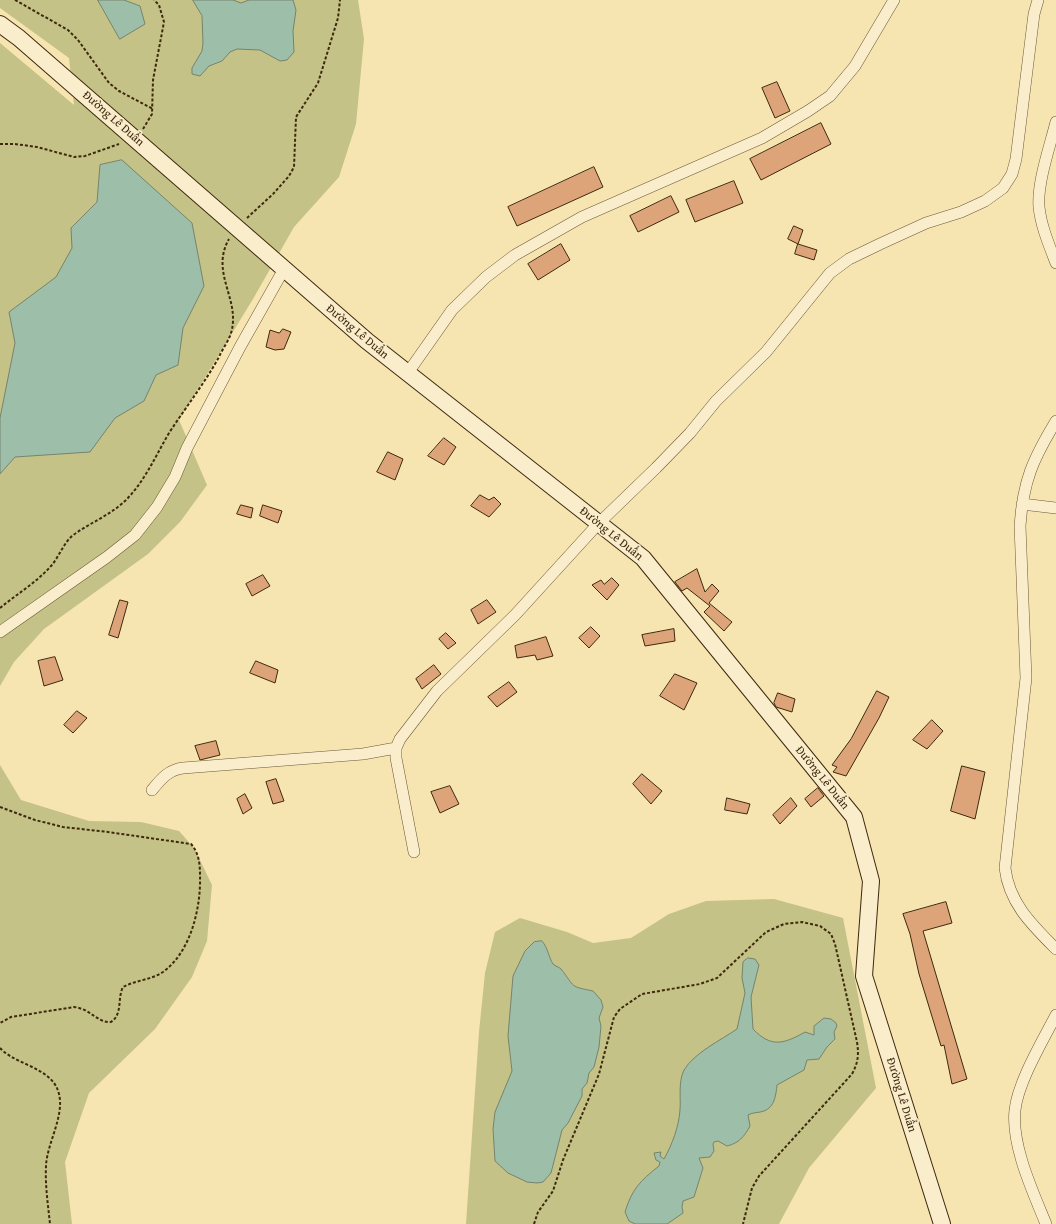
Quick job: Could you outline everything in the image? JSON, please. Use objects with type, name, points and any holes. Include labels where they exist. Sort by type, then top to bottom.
[{"type":"main road","name":"Đường Lê Duẩn","points":[[0,24],[19,38],[137,139],[367,342],[643,558],[854,817],[871,881],[864,976],[942,1224]]},
{"type":"street","points":[[407,374],[452,310],[486,277],[514,255],[582,217],[762,138],[808,111],[830,96],[855,66],[894,0]]},
{"type":"street","points":[[414,852],[399,776],[396,748],[400,739],[437,691],[515,616],[598,524],[690,433],[716,401],[766,352],[830,273],[850,259],[926,222],[961,212],[985,201],[1003,188],[1012,174],[1016,159],[1034,14],[1038,0]]},
{"type":"street","points":[[1056,122],[1040,193],[1039,206],[1041,220],[1056,263]]},
{"type":"street","points":[[0,632],[107,557],[135,535],[157,507],[175,476],[187,448],[240,347],[284,269]]},
{"type":"street","points":[[1056,421],[1032,464],[1022,504],[1020,526],[1026,678],[1005,868],[1011,893],[1017,905],[1056,949]]},
{"type":"street","points":[[1022,504],[1056,508]]},
{"type":"street","points":[[152,790],[165,775],[171,771],[183,768],[363,754],[396,748]]},
{"type":"street","points":[[1046,1224],[1022,1158],[1017,1134],[1015,1109],[1026,1075],[1056,1015]]},
{"type":"path","points":[[15,0],[68,30],[78,40],[109,83],[119,91],[153,109]]},
{"type":"path","points":[[0,144],[15,144],[37,147],[80,157],[137,139],[148,122],[153,109],[153,80],[164,22],[159,5],[154,0]]},
{"type":"path","points":[[0,608],[52,565],[72,536],[103,518],[124,502],[136,489],[145,478],[170,432],[205,383],[230,336],[234,321],[233,309],[222,269],[222,258],[226,245],[237,227],[273,194],[294,167],[296,117],[318,83],[338,18],[340,0]]},
{"type":"path","points":[[0,807],[35,820],[63,827],[190,844],[198,856],[200,895],[195,922],[178,956],[164,971],[152,978],[123,987],[118,1014],[111,1022],[106,1023],[83,1008],[74,1007],[11,1017],[0,1023]]},
{"type":"path","points":[[534,1224],[538,1212],[553,1191],[563,1160],[599,1074],[614,1017],[620,1009],[642,994],[700,984],[717,978],[766,932],[784,924],[802,922],[820,926],[831,934],[835,944],[857,1042],[859,1055],[857,1064],[852,1074],[759,1176],[752,1188],[743,1224]]},
{"type":"path","points":[[0,1048],[47,1077],[57,1089],[59,1111],[57,1123],[48,1150],[46,1166],[50,1224]]},
{"type":"shaded area","points":[[0,0],[358,0],[364,39],[356,124],[339,177],[294,227],[253,299],[179,420],[207,485],[180,522],[148,554],[44,629],[14,662],[0,686],[0,43],[74,105],[69,58],[0,8]]},
{"type":"shaded area","points":[[98,0],[124,0],[140,6],[145,24],[120,39]]},
{"type":"shaded area","points":[[193,0],[233,0],[241,3],[249,0],[293,0],[296,10],[293,31],[294,52],[287,60],[280,61],[260,50],[237,49],[230,52],[222,61],[209,66],[200,76],[192,74],[192,68],[202,51],[203,43],[202,16]]},
{"type":"shaded area","points":[[122,160],[192,223],[204,286],[183,328],[178,365],[156,375],[144,401],[115,418],[90,452],[15,457],[0,474],[0,418],[15,343],[9,312],[56,277],[72,248],[71,228],[97,202],[100,165]]},
{"type":"shaded area","points":[[0,765],[21,800],[89,821],[141,822],[179,831],[194,848],[212,885],[207,941],[192,977],[155,1029],[89,1093],[65,1162],[72,1224],[0,1224]]},
{"type":"shaded area","points":[[774,899],[843,918],[876,1088],[809,1168],[779,1224],[466,1224],[479,1032],[485,973],[495,932],[520,918],[567,932],[593,943],[631,938],[669,914],[706,901]]},
{"type":"shaded area","points":[[542,941],[553,964],[561,969],[571,983],[576,987],[593,991],[601,1000],[603,1007],[599,1018],[601,1026],[599,1047],[594,1067],[589,1073],[587,1083],[582,1089],[582,1096],[568,1123],[562,1130],[551,1173],[543,1182],[537,1183],[527,1182],[508,1173],[495,1161],[493,1129],[495,1112],[512,1071],[508,1036],[513,976],[525,951],[534,942]]},
{"type":"shaded area","points":[[748,958],[755,959],[759,965],[751,997],[753,1029],[766,1039],[778,1042],[791,1039],[805,1032],[814,1035],[814,1026],[824,1018],[831,1019],[836,1023],[837,1026],[834,1032],[835,1039],[827,1047],[819,1059],[807,1060],[804,1070],[777,1085],[771,1107],[762,1112],[748,1115],[750,1126],[741,1139],[727,1146],[718,1141],[714,1142],[714,1151],[710,1157],[699,1158],[703,1168],[694,1197],[683,1201],[683,1213],[667,1224],[635,1224],[629,1221],[625,1212],[634,1191],[647,1176],[659,1166],[660,1162],[656,1160],[654,1153],[661,1152],[660,1156],[664,1159],[670,1148],[677,1129],[680,1105],[680,1085],[684,1070],[688,1064],[701,1052],[737,1029],[745,993],[742,978],[743,962]]},
{"type":"building","points":[[777,82],[790,111],[775,118],[762,88]]},
{"type":"building","points":[[821,123],[831,144],[761,180],[750,159]]},
{"type":"building","points":[[594,167],[603,187],[517,226],[508,207]]},
{"type":"building","points":[[734,181],[743,203],[695,222],[686,200]]},
{"type":"building","points":[[671,196],[679,212],[638,232],[630,216]]},
{"type":"building","points":[[794,226],[803,230],[798,244],[788,239]]},
{"type":"building","points":[[561,244],[570,260],[538,280],[528,264]]},
{"type":"building","points":[[798,244],[817,250],[814,260],[795,254]]},
{"type":"building","points":[[283,329],[291,332],[284,349],[275,350],[266,347],[270,330],[279,333]]},
{"type":"building","points":[[444,438],[456,447],[444,465],[428,456]]},
{"type":"building","points":[[388,452],[403,459],[395,480],[377,472]]},
{"type":"building","points":[[480,495],[489,500],[494,497],[501,504],[489,517],[471,506]]},
{"type":"building","points":[[241,505],[253,508],[251,518],[237,514]]},
{"type":"building","points":[[263,505],[282,511],[278,523],[260,516]]},
{"type":"building","points":[[697,569],[705,592],[712,584],[719,591],[709,603],[732,622],[724,631],[704,612],[710,606],[687,588],[682,591],[675,582]]},
{"type":"building","points":[[263,575],[270,586],[252,596],[246,584]]},
{"type":"building","points":[[612,578],[619,585],[607,600],[592,585],[601,580],[604,584]]},
{"type":"building","points":[[120,600],[128,602],[118,638],[109,635]]},
{"type":"building","points":[[487,600],[496,612],[478,624],[471,610]]},
{"type":"building","points":[[591,627],[600,636],[589,648],[579,638]]},
{"type":"building","points":[[674,629],[675,641],[645,646],[642,635]]},
{"type":"building","points":[[446,633],[456,643],[448,649],[439,639]]},
{"type":"building","points":[[546,637],[553,656],[537,660],[535,655],[517,658],[515,646]]},
{"type":"building","points":[[55,657],[63,680],[44,686],[38,661]]},
{"type":"building","points":[[256,661],[278,670],[275,683],[250,673]]},
{"type":"building","points":[[434,665],[441,674],[422,689],[416,679]]},
{"type":"building","points":[[675,674],[697,683],[684,710],[660,696]]},
{"type":"building","points":[[509,682],[517,692],[497,707],[488,697]]},
{"type":"building","points":[[877,691],[889,697],[879,718],[846,776],[833,772],[837,767],[832,765],[851,739]]},
{"type":"building","points":[[778,693],[795,699],[792,712],[776,707],[774,703]]},
{"type":"building","points":[[77,711],[87,718],[73,733],[64,725]]},
{"type":"building","points":[[932,720],[943,731],[927,749],[913,740]]},
{"type":"building","points":[[216,741],[220,755],[200,760],[195,746]]},
{"type":"building","points":[[962,766],[985,772],[975,819],[951,811]]},
{"type":"building","points":[[642,774],[662,791],[651,804],[633,784]]},
{"type":"building","points":[[276,779],[284,801],[273,804],[266,782]]},
{"type":"building","points":[[450,786],[459,804],[440,813],[431,792]]},
{"type":"building","points":[[818,788],[824,796],[811,807],[805,799]]},
{"type":"building","points":[[245,794],[252,808],[243,814],[237,799]]},
{"type":"building","points":[[727,798],[750,804],[747,814],[725,810]]},
{"type":"building","points":[[791,798],[797,806],[780,824],[773,815]]},
{"type":"building","points":[[946,902],[952,923],[923,931],[967,1079],[952,1084],[944,1045],[941,1046],[919,974],[910,934],[903,914]]}]
